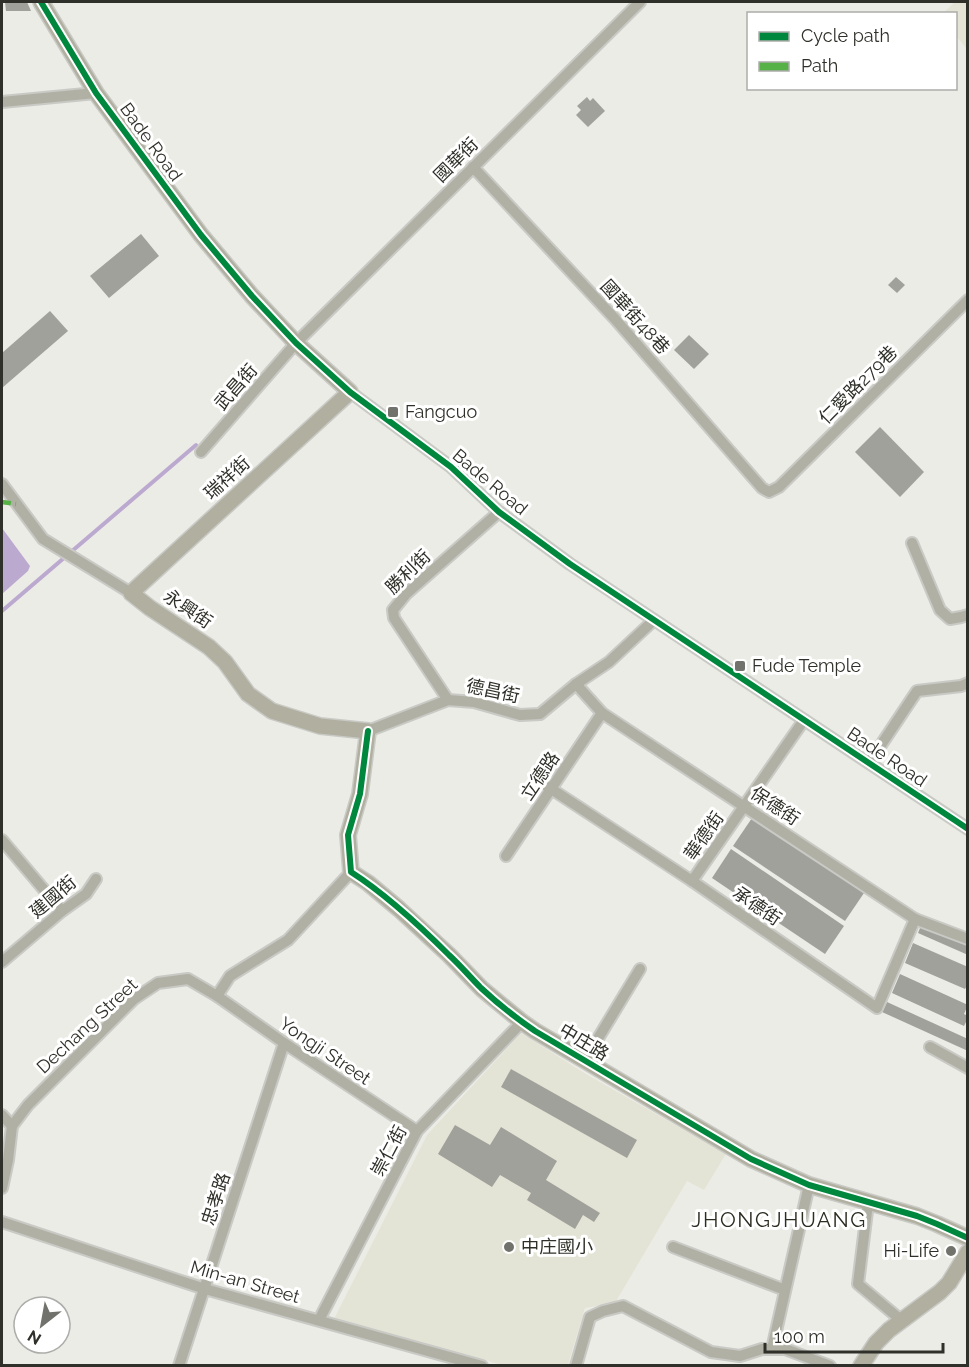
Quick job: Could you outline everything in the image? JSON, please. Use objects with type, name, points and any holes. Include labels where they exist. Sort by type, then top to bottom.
[{"type":"street","name":"Bade Road","points":[[41,2],[96,93],[201,235],[252,296],[296,343],[350,392],[451,467],[499,512],[570,564],[968,829]]},
{"type":"street","name":"國華街","points":[[296,343],[640,2]]},
{"type":"street","points":[[2,102],[96,93]]},
{"type":"street","name":"國華街48巷","points":[[473,166],[615,319],[762,488],[769,492]]},
{"type":"street","name":"仁愛路279巷","points":[[769,492],[778,487],[968,300]]},
{"type":"street","name":"武昌街","points":[[201,452],[296,343]]},
{"type":"street","name":"瑞祥街","points":[[131,593],[350,392]]},
{"type":"street","name":"永興街","points":[[2,484],[44,539],[131,593],[209,647],[225,662],[248,694],[272,711],[320,726],[368,731]]},
{"type":"street","name":"勝利街","points":[[447,700],[394,618],[393,610],[406,594],[499,512]]},
{"type":"street","points":[[912,543],[940,610],[950,619],[968,615]]},
{"type":"street","name":"德昌街","points":[[368,731],[447,700],[474,702],[520,715],[540,714],[576,684],[609,662],[654,621]]},
{"type":"street","name":"保德街","points":[[576,684],[602,713],[915,919],[968,939]]},
{"type":"street","points":[[869,763],[917,691],[968,684]]},
{"type":"street","name":"立德路","points":[[506,856],[602,713]]},
{"type":"street","name":"華德街","points":[[692,882],[804,720]]},
{"type":"street","points":[[217,996],[230,976],[288,940],[351,872],[348,836],[360,794],[368,731]]},
{"type":"street","name":"承德街","points":[[536,779],[877,1008],[915,919]]},
{"type":"street","points":[[2,840],[62,912]]},
{"type":"street","name":"中庄路","points":[[351,872],[399,909],[482,989],[522,1022],[751,1159],[809,1185],[917,1216],[968,1238]]},
{"type":"street","name":"建國街","points":[[2,962],[86,894],[96,879]]},
{"type":"street","points":[[585,1060],[640,969]]},
{"type":"street","name":"Dechang Street","points":[[12,1126],[28,1105],[134,999],[158,983],[188,979],[217,996]]},
{"type":"street","name":"Yongji Street","points":[[217,996],[417,1131]]},
{"type":"street","name":"崇仁街","points":[[319,1320],[417,1131],[522,1022]]},
{"type":"street","name":"忠孝路","points":[[179,1365],[284,1043]]},
{"type":"street","points":[[930,1047],[968,1068]]},
{"type":"street","points":[[2,1115],[12,1126],[2,1188]]},
{"type":"street","points":[[772,1349],[809,1185]]},
{"type":"street","points":[[868,1203],[858,1284],[901,1320]]},
{"type":"street","name":"Min-an Street","points":[[2,1222],[205,1289],[482,1365]]},
{"type":"street","points":[[673,1247],[785,1290]]},
{"type":"street","points":[[861,1365],[876,1343],[901,1320],[949,1283],[968,1252]]},
{"type":"street","points":[[576,1365],[590,1317],[623,1306],[711,1352],[740,1356],[762,1349],[785,1349],[830,1365]]},
{"type":"shaded area","points":[[955,2],[967,2],[967,49],[957,37],[957,12],[944,12]]},
{"type":"shaded area","points":[[2,528],[30,566],[28,571],[2,594]]},
{"type":"shaded area","name":"中庄國小","points":[[521,1033],[586,1074],[726,1154],[704,1190],[687,1181],[615,1303],[585,1308],[568,1365],[502,1365],[334,1319],[427,1135]]},
{"type":"building","points":[[5,2],[27,2],[31,11],[6,11]]},
{"type":"building","points":[[587,97],[590,101],[593,98],[605,111],[588,127],[576,115],[581,110],[577,106]]},
{"type":"building","points":[[141,234],[159,256],[109,298],[90,276]]},
{"type":"building","points":[[896,277],[905,285],[897,293],[888,285]]},
{"type":"building","points":[[50,311],[68,331],[2,388],[2,353]]},
{"type":"building","points":[[689,335],[709,354],[694,369],[674,350]]},
{"type":"building","points":[[880,427],[924,472],[900,497],[855,452]]},
{"type":"building","points":[[752,818],[864,893],[845,921],[733,846]]},
{"type":"building","points":[[731,849],[844,926],[825,954],[712,878]]},
{"type":"building","points":[[922,923],[968,943],[968,955],[918,933]]},
{"type":"building","points":[[913,943],[968,967],[968,984],[965,989],[905,963]]},
{"type":"building","points":[[900,974],[968,1005],[964,1014],[968,1018],[964,1026],[892,993]]},
{"type":"building","points":[[887,1002],[968,1039],[968,1051],[882,1012]]},
{"type":"building","points":[[511,1069],[637,1140],[627,1158],[501,1087]]},
{"type":"building","points":[[455,1125],[490,1145],[501,1127],[557,1161],[546,1180],[600,1213],[594,1222],[583,1215],[575,1229],[527,1200],[531,1193],[500,1175],[492,1187],[438,1154]]},
{"type":"waterway","points":[[2,611],[196,445]]},
{"type":"marked path","points":[[2,502],[16,504]]},
{"type":"cycle path","points":[[41,2],[96,93],[201,235],[252,296],[296,343],[350,392],[451,467],[499,512],[570,564],[968,829]]},
{"type":"cycle path","points":[[368,731],[360,794],[348,835],[351,872],[390,900],[481,988],[514,1016],[535,1031],[751,1159],[809,1185],[917,1216],[968,1238]]},
{"type":"place","name":"Fangcuo","points":[[393,412]]},
{"type":"place","name":"Fude Temple","points":[[740,666]]},
{"type":"place","name":"中庄國小","points":[[509,1247]]},
{"type":"place","name":"Hi-Life","points":[[951,1251]]},
{"type":"district","name":"JHONGJHUANG","points":[[779,1220]]}]
